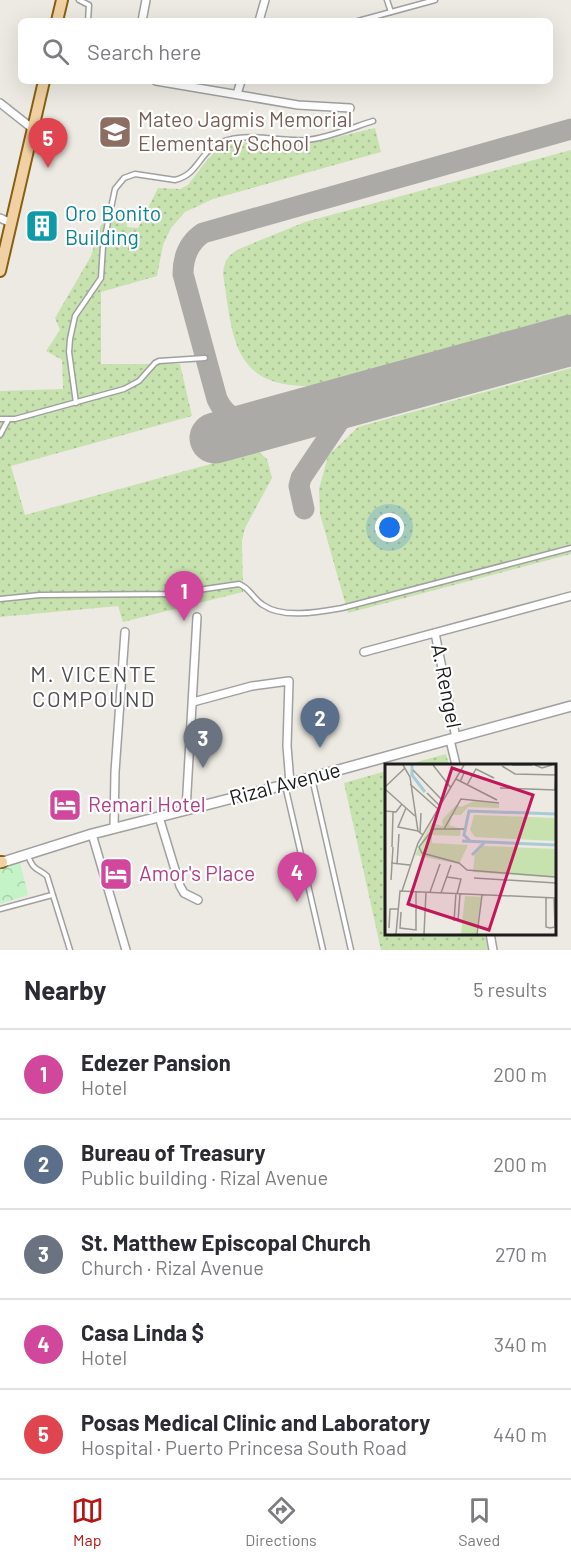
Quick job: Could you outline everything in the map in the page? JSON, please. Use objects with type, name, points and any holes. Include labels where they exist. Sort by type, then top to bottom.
[{"type":"main road","points":[[58,18],[62,0]]},
{"type":"main road","points":[[0,266],[43,84]]},
{"type":"street","points":[[143,18],[146,0]]},
{"type":"street","points":[[260,18],[265,0]]},
{"type":"street","points":[[175,84],[298,105],[350,108]]},
{"type":"street","points":[[237,94],[240,84]]},
{"type":"street","points":[[0,103],[33,129]]},
{"type":"street","points":[[0,218],[11,223]]},
{"type":"street","points":[[364,652],[571,596]]},
{"type":"street","points":[[186,810],[197,617]]},
{"type":"street","points":[[114,828],[115,772],[125,633]]},
{"type":"street","name":"A. Rengel","points":[[435,633],[456,764]]},
{"type":"street","points":[[193,702],[252,686],[289,681],[287,784]]},
{"type":"street","name":"Rizal Avenue","points":[[1,862],[92,834],[287,784],[571,706]]},
{"type":"street","points":[[159,817],[180,886],[184,892],[198,900]]},
{"type":"street","points":[[92,834],[126,950]]},
{"type":"street","points":[[490,935],[493,950]]},
{"type":"lane","points":[[79,0],[89,4],[88,18]]},
{"type":"lane","points":[[387,0],[391,12]]},
{"type":"lane","points":[[369,18],[435,0]]},
{"type":"lane","points":[[76,403],[69,352],[71,328],[79,309],[101,278],[103,246],[112,197],[124,178],[140,174],[180,179],[191,172],[206,151],[226,140],[258,138],[308,140],[373,122]]},
{"type":"lane","points":[[0,419],[8,420],[114,392],[133,385],[159,361],[205,358]]},
{"type":"lane","points":[[0,435],[8,420]]},
{"type":"lane","points":[[0,599],[40,595],[171,594],[239,584],[246,586],[255,600],[268,609],[307,614],[342,608],[571,548]]},
{"type":"lane","points":[[312,777],[351,950]]},
{"type":"lane","points":[[287,784],[323,950]]},
{"type":"lane","points":[[28,855],[32,866],[47,876],[70,950]]},
{"type":"lane","points":[[0,909],[52,895]]},
{"type":"green space","points":[[375,128],[381,152],[213,199],[185,212],[171,228],[163,245],[157,276],[101,292],[101,364],[180,364],[192,416],[11,466],[25,515],[258,451],[267,459],[272,478],[245,528],[242,541],[243,592],[123,622],[118,606],[0,617],[0,391],[63,389],[62,360],[46,351],[60,330],[55,318],[91,256],[101,225],[116,212],[126,213],[127,227],[138,228],[158,188],[180,189],[188,185],[219,148],[239,142],[308,144]]},
{"type":"green space","points":[[571,150],[571,314],[310,386],[284,384],[264,378],[250,367],[241,354],[234,337],[223,274],[227,259],[235,251],[305,222]]},
{"type":"green space","points":[[571,368],[571,554],[348,613],[320,514],[319,489],[328,456],[358,427]]},
{"type":"green space","points":[[446,754],[449,764],[410,764]]},
{"type":"green space","points":[[385,771],[385,935],[485,935],[488,950],[381,950],[344,783]]},
{"type":"green space","points":[[20,862],[28,895],[0,904],[0,868]]},
{"type":"taxiway","points":[[268,424],[238,420],[226,412],[217,399],[183,274],[187,251],[198,237],[203,233],[571,129]]},
{"type":"taxiway","points":[[304,509],[299,486],[301,478],[342,417],[361,398]]},
{"type":"runway","points":[[215,438],[571,340]]},
{"type":"place","name":"Mateo Jagmis Memorial Elementary School","points":[[115,132]]},
{"type":"place","name":"Posas Medical Clinic and Laboratory","points":[[48,168]]},
{"type":"place","name":"Oro Bonito Building","points":[[42,226]]},
{"type":"place","name":"Edezer Pansion","points":[[184,621]]},
{"type":"place","name":"Bureau of Treasury","points":[[320,748]]},
{"type":"place","name":"St. Matthew Episcopal Church","points":[[203,768]]},
{"type":"place","name":"Remari Hotel","points":[[65,805]]},
{"type":"place","name":"Amor's Place","points":[[116,874]]},
{"type":"place","name":"Casa Linda $","points":[[297,902]]},
{"type":"district","name":"M. VICENTE COMPOUND","points":[[94,686]]}]
